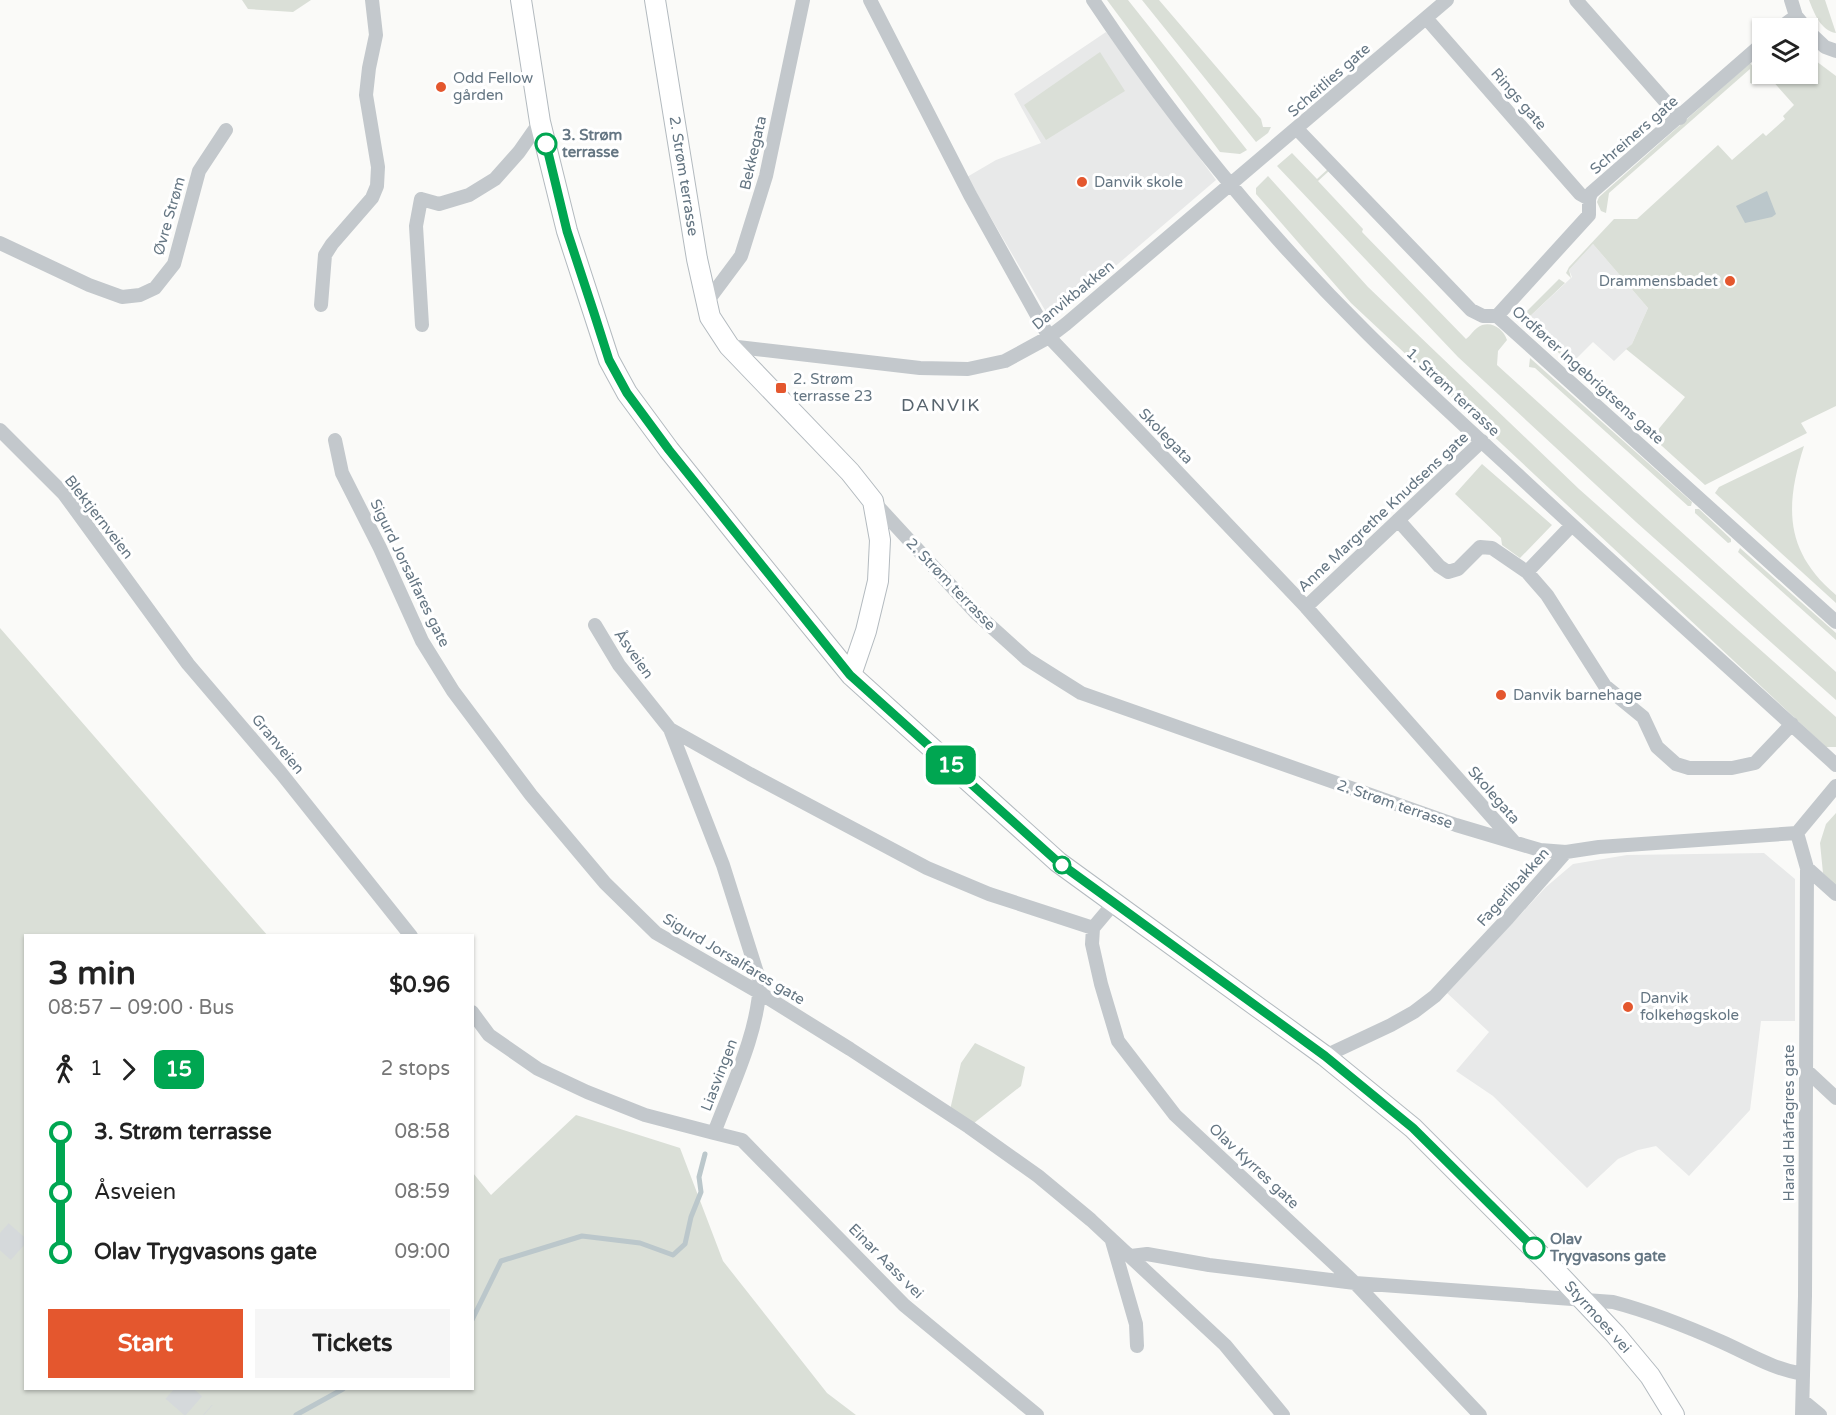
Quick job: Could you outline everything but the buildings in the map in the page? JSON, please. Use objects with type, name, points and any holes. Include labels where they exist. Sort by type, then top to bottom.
[{"type":"main road","points":[[521,0],[540,122],[571,243],[609,360],[627,393],[669,450],[850,675]]},
{"type":"main road","name":"2. Strøm terrasse","points":[[655,0],[697,259],[710,317],[729,346],[850,472],[873,501]]},
{"type":"main road","points":[[850,675],[866,631],[878,581],[880,540],[873,501]]},
{"type":"main road","name":"Styrmoes vei","points":[[850,675],[1058,862],[1325,1056],[1413,1128],[1548,1263],[1615,1334],[1650,1376],[1674,1415]]},
{"type":"street","points":[[321,305],[325,255],[372,198],[377,186],[378,166],[366,95],[376,35],[372,0]]},
{"type":"street","name":"Bekkegata","points":[[706,303],[741,256],[766,176],[803,0]]},
{"type":"street","name":"Skolegata","points":[[870,0],[970,195],[1049,337],[1306,607],[1514,842]]},
{"type":"street","name":"1. Strøm terrasse","points":[[1093,0],[1135,63],[1232,184],[1301,263],[1365,331],[1572,525],[1836,765]]},
{"type":"street","name":"Scheitlies gate","points":[[1232,184],[1447,0]]},
{"type":"street","points":[[1576,0],[1680,118]]},
{"type":"street","points":[[1791,0],[1796,16],[1793,18]]},
{"type":"street","name":"Rings gate","points":[[1426,18],[1580,194],[1589,199]]},
{"type":"street","points":[[1818,40],[1825,47],[1836,51]]},
{"type":"street","name":"Schreiners gate","points":[[1497,316],[1589,215],[1591,193],[1752,53]]},
{"type":"street","points":[[422,325],[416,226],[422,200],[439,204],[469,195],[495,178],[519,152],[540,122]]},
{"type":"street","name":"Ordfører Ingebrigtsens gate","points":[[1297,129],[1471,310],[1483,316],[1497,316],[1836,622]]},
{"type":"street","name":"Øvre Strøm","points":[[0,243],[89,285],[123,297],[140,295],[155,288],[174,264],[199,171],[226,130]]},
{"type":"street","name":"Danvikbakken","points":[[729,346],[948,370],[1005,361],[1049,337],[1232,184]]},
{"type":"street","name":"Blektjernveien","points":[[0,430],[64,494],[122,573]]},
{"type":"street","name":"Sigurd Jorsalfares gate","points":[[335,440],[342,473],[380,548],[422,641],[453,691],[531,795],[605,883],[656,933],[760,993],[850,1049],[969,1127],[1038,1176],[1110,1237],[1225,1345],[1283,1415]]},
{"type":"street","name":"Anne Margrethe Knudsens gate","points":[[1306,607],[1482,441]]},
{"type":"street","name":"2. Strøm terrasse","points":[[873,501],[976,613],[1027,659],[1081,693],[1371,795],[1514,842],[1540,850],[1566,852]]},
{"type":"street","points":[[1398,520],[1439,566],[1448,572],[1458,570],[1480,547],[1492,548],[1527,573],[1547,595],[1605,686],[1643,717],[1657,747],[1676,764],[1689,768],[1732,768],[1755,763],[1792,724]]},
{"type":"street","points":[[1527,573],[1572,525]]},
{"type":"street","name":"Granveien","points":[[122,573],[188,664],[281,773],[409,934]]},
{"type":"street","name":"Åsveien","points":[[594,625],[619,665],[670,729],[723,865],[760,982],[760,993]]},
{"type":"street","name":"Åsveien","points":[[670,729],[927,868],[989,894],[1093,928]]},
{"type":"street","points":[[1797,833],[1836,786]]},
{"type":"street","name":"Fagerlibakken","points":[[1325,1056],[1391,1025],[1414,1012],[1435,996],[1566,852],[1797,833]]},
{"type":"street","name":"Harald Hårfagres gate","points":[[1797,833],[1807,868],[1805,1296],[1802,1408]]},
{"type":"street","points":[[1807,868],[1836,894]]},
{"type":"street","points":[[1093,928],[1114,903]]},
{"type":"street","name":"Olav Kyrres gate","points":[[1093,928],[1092,944],[1118,1041],[1175,1115],[1355,1283],[1480,1415]]},
{"type":"street","name":"Liasvingen","points":[[489,1035],[538,1069],[587,1092],[645,1116],[714,1133],[750,1038],[760,993]]},
{"type":"street","points":[[474,1015],[489,1035]]},
{"type":"street","points":[[474,1030],[489,1035]]},
{"type":"street","points":[[1806,1070],[1836,1098]]},
{"type":"street","name":"Einar Aass vei","points":[[714,1133],[742,1140],[904,1305],[1037,1415]]},
{"type":"street","points":[[1110,1237],[1136,1324],[1137,1346]]},
{"type":"street","points":[[1131,1256],[1147,1254],[1209,1265],[1355,1283],[1613,1302],[1652,1312],[1781,1370],[1803,1374]]},
{"type":"street","points":[[1802,1408],[1820,1415]]},
{"type":"shaded area","points":[[242,0],[311,0],[293,12],[248,9]]},
{"type":"shaded area","points":[[1107,0],[1128,0],[1247,150],[1240,154],[1220,152]]},
{"type":"shaded area","points":[[1142,0],[1159,0],[1261,119],[1263,127],[1271,127],[1268,133],[1256,142]]},
{"type":"shaded area","points":[[1809,0],[1825,0],[1836,33],[1826,29],[1816,16]]},
{"type":"shaded area","points":[[1106,32],[1216,180],[1056,317],[1049,317],[967,177],[996,160],[1041,143],[1014,94]]},
{"type":"shaded area","points":[[1100,52],[1125,91],[1046,140],[1024,105]]},
{"type":"shaded area","name":"Drammensbadet","points":[[1818,62],[1836,76],[1836,406],[1801,423],[1807,433],[1705,485],[1652,437],[1685,397],[1626,349],[1632,344],[1648,308],[1593,244],[1569,270],[1571,278],[1566,273],[1614,219],[1637,219],[1718,145],[1732,160],[1763,133],[1766,136],[1785,119],[1783,116],[1794,105],[1775,84],[1818,84]]},
{"type":"shaded area","points":[[1750,63],[1752,84],[1750,83],[1750,69],[1609,193],[1606,213],[1601,211],[1597,202],[1599,197]]},
{"type":"shaded area","points":[[1292,153],[1317,179],[1328,169],[1329,171],[1318,181],[1363,229],[1362,232],[1466,339],[1477,328],[1486,324],[1495,326],[1502,332],[1507,340],[1498,351],[1497,365],[1836,672],[1836,700],[1636,522],[1458,357],[1277,166]]},
{"type":"shaded area","points":[[1268,176],[1368,287],[1579,489],[1836,717],[1836,747],[1826,747],[1351,303],[1256,194],[1256,188]]},
{"type":"shaded area","points":[[1767,191],[1776,214],[1745,223],[1736,206]]},
{"type":"shaded area","points":[[1593,244],[1648,308],[1632,344],[1614,361],[1593,342],[1573,362],[1526,320],[1572,277],[1569,270]]},
{"type":"shaded area","points":[[1559,279],[1565,283],[1526,320],[1573,362],[1571,364],[1520,318]]},
{"type":"shaded area","points":[[1530,358],[1692,502],[1691,506],[1688,506],[1535,368],[1529,367]]},
{"type":"shaded area","points":[[1804,446],[1794,488],[1793,526],[1806,562],[1836,595],[1836,603],[1715,493],[1719,487]]},
{"type":"shaded area","points":[[1482,464],[1552,525],[1520,558],[1502,545],[1501,538],[1455,494]]},
{"type":"shaded area","points":[[1695,509],[1699,509],[1731,539],[1731,542],[1728,543],[1695,513]]},
{"type":"shaded area","points":[[1740,548],[1836,633],[1836,640],[1738,552]]},
{"type":"shaded area","points":[[0,628],[266,934],[24,934],[24,1390],[474,1390],[474,1174],[491,1195],[576,1115],[680,1148],[723,1261],[827,1393],[856,1415],[0,1415]]},
{"type":"shaded area","points":[[1836,813],[1836,886],[1823,873],[1820,843],[1826,824]]},
{"type":"shaded area","name":"Danvik folkehøgskole","points":[[1764,853],[1795,879],[1795,1021],[1761,1021],[1750,1110],[1689,1176],[1656,1146],[1638,1150],[1618,1159],[1587,1188],[1493,1096],[1456,1071],[1489,1032],[1447,993],[1546,887],[1573,864],[1627,855]]},
{"type":"shaded area","points":[[975,1043],[1025,1067],[1021,1086],[969,1127],[949,1114],[961,1063]]},
{"type":"waterway","points":[[474,1316],[501,1261],[582,1236],[640,1243],[673,1255],[685,1244],[691,1217],[701,1192],[699,1177],[705,1154]]},
{"type":"waterway","points":[[296,1415],[341,1390]]},
{"type":"tunnel","points":[[0,1233],[24,1254]]},
{"type":"tunnel","points":[[175,1390],[204,1415]]},
{"type":"bus line","name":"15","points":[[546,144],[567,231],[609,360],[627,393],[669,450],[850,675],[1058,862],[1325,1056],[1413,1128],[1534,1248]]},
{"type":"place","name":"Odd Fellow gården","points":[[441,87]]},
{"type":"place","name":"3. Strøm terrasse","points":[[546,144]]},
{"type":"place","name":"Danvik skole","points":[[1082,182]]},
{"type":"place","name":"Drammensbadet","points":[[1730,281]]},
{"type":"place","name":"2. Strøm terrasse 23","points":[[781,388]]},
{"type":"place","name":"Danvik barnehage","points":[[1501,695]]},
{"type":"place","name":"Danvik folkehøgskole","points":[[1628,1007]]},
{"type":"place","name":"Olav Trygvasons gate","points":[[1534,1248]]},
{"type":"district","name":"DANVIK","points":[[941,405]]}]
